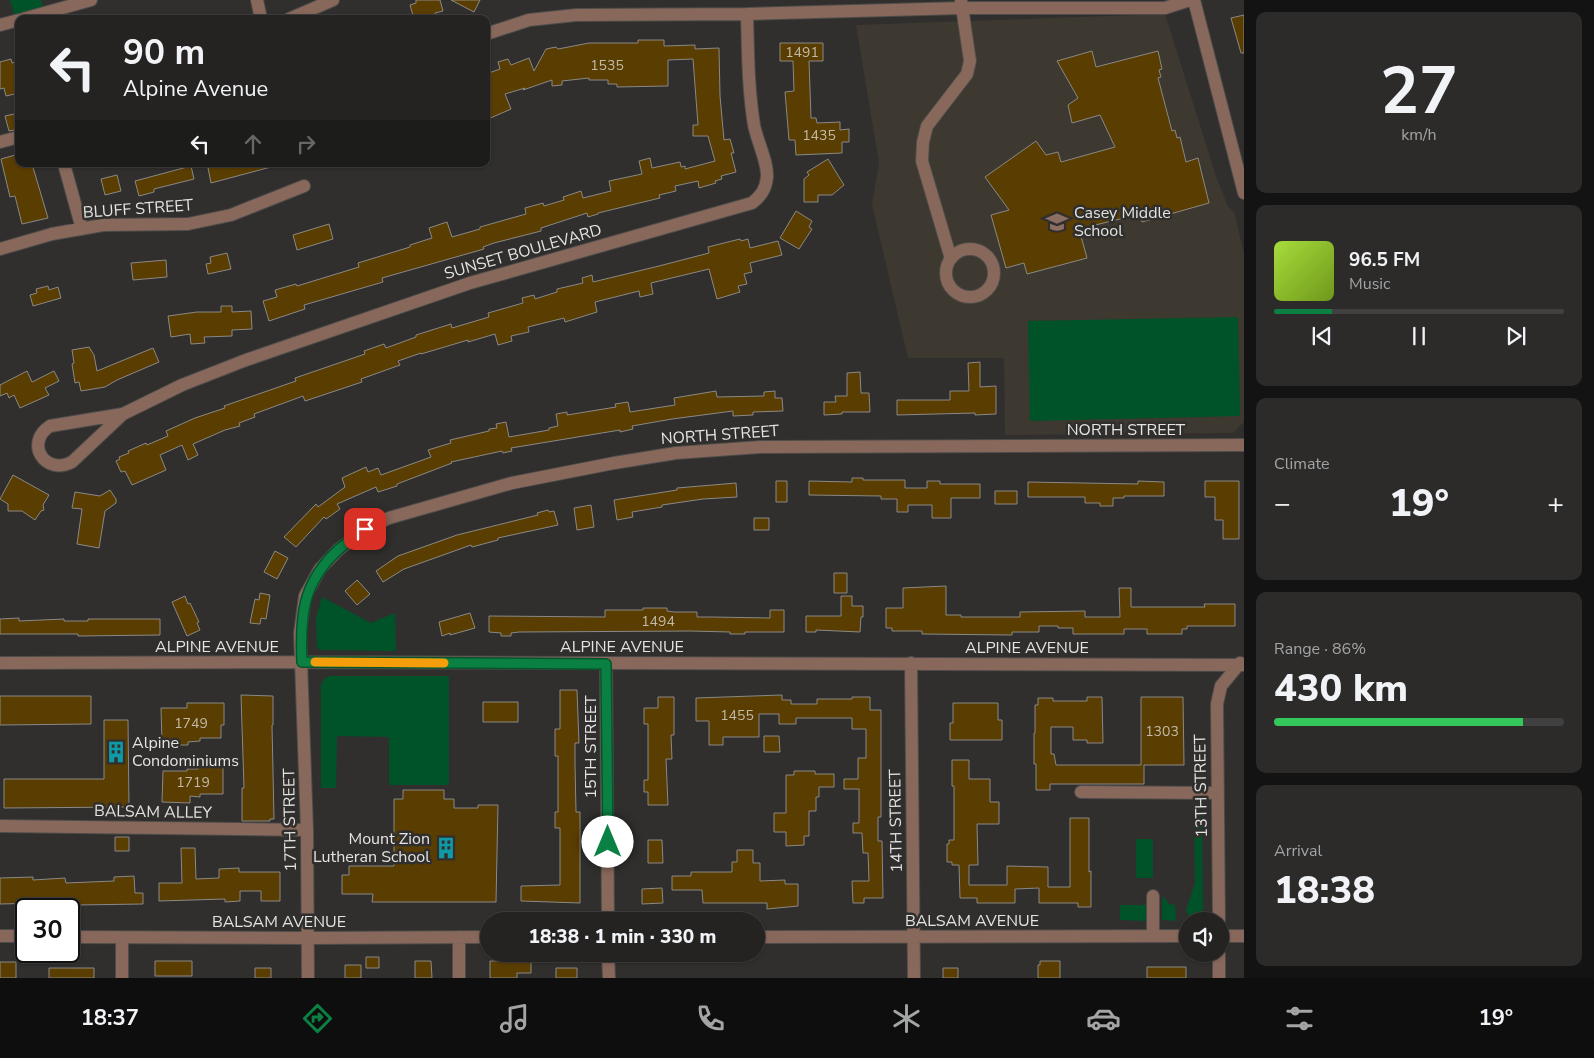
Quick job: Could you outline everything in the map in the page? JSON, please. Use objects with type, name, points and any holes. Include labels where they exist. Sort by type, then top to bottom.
[{"type":"street","points":[[39,15],[91,0]]},
{"type":"street","points":[[257,0],[260,15]]},
{"type":"street","points":[[298,15],[333,0]]},
{"type":"street","points":[[490,33],[529,20],[576,15],[747,14],[962,4],[1164,8],[1192,0],[1244,193]]},
{"type":"street","points":[[951,259],[922,161],[923,142],[927,126],[967,74],[970,60],[962,4]]},
{"type":"street","name":"SUNSET BOULEVARD","points":[[123,414],[66,466],[51,465],[41,456],[38,442],[44,430],[50,426],[123,414],[182,385],[246,360],[470,283],[752,203],[760,196],[766,186],[767,175],[755,127],[748,81],[747,14]]},
{"type":"street","points":[[0,25],[15,21]]},
{"type":"street","points":[[0,142],[15,138]]},
{"type":"street","points":[[65,167],[82,229]]},
{"type":"street","name":"BLUFF STREET","points":[[0,249],[52,234],[103,226],[188,224],[231,215],[304,186]]},
{"type":"street","name":"NORTH STREET","points":[[302,662],[300,633],[305,596],[320,570],[338,550],[365,529],[389,518],[512,483],[676,453],[760,447],[1244,445]]},
{"type":"street","name":"17TH STREET","points":[[302,662],[308,978]]},
{"type":"street","name":"ALPINE AVENUE","points":[[0,663],[1242,663]]},
{"type":"street","name":"13TH STREET","points":[[1219,912],[1218,697],[1224,680],[1242,663]]},
{"type":"street","name":"15TH STREET","points":[[606,664],[608,912]]},
{"type":"street","name":"14TH STREET","points":[[911,664],[914,978]]},
{"type":"street","points":[[1081,792],[1217,793]]},
{"type":"street","name":"BALSAM ALLEY","points":[[0,826],[306,830]]},
{"type":"street","points":[[1153,896],[1154,936]]},
{"type":"street","points":[[0,936],[15,936]]},
{"type":"street","name":"BALSAM AVENUE","points":[[765,937],[1179,936]]},
{"type":"street","points":[[1229,936],[1244,936]]},
{"type":"street","name":"BALSAM AVENUE","points":[[80,937],[480,937]]},
{"type":"street","points":[[459,937],[459,978]]},
{"type":"street","points":[[122,938],[122,978]]},
{"type":"street","points":[[608,962],[609,978]]},
{"type":"street","points":[[1219,962],[1219,978]]},
{"type":"shaded area","name":"Casey Middle School","points":[[1165,14],[1217,179],[1228,206],[1234,212],[1244,253],[1244,422],[1233,433],[1005,435],[1004,358],[908,358],[872,205],[879,163],[856,25]]},
{"type":"green space","points":[[10,0],[41,0],[45,13],[38,15],[15,15],[15,18]]},
{"type":"green space","points":[[1238,317],[1240,416],[1030,421],[1028,321]]},
{"type":"green space","points":[[322,597],[371,623],[395,613],[396,651],[321,650],[317,648],[316,618]]},
{"type":"green space","points":[[329,676],[449,676],[449,785],[389,785],[389,737],[337,736],[336,788],[321,788],[321,685],[324,679]]},
{"type":"green space","points":[[1202,814],[1203,912],[1187,912],[1195,883],[1194,820]]},
{"type":"green space","points":[[1136,839],[1153,839],[1153,878],[1136,878]]},
{"type":"green space","points":[[1164,897],[1169,904],[1175,905],[1176,921],[1162,920],[1162,899]]},
{"type":"green space","points":[[1120,905],[1148,905],[1147,921],[1120,920]]},
{"type":"building","points":[[416,0],[440,0],[443,11],[435,13],[436,15],[413,15],[410,5],[416,3]]},
{"type":"building","points":[[451,0],[480,0],[474,12]]},
{"type":"building","points":[[1244,15],[1244,53],[1241,53],[1231,18]]},
{"type":"building","points":[[638,40],[664,40],[664,46],[695,45],[695,49],[719,48],[720,96],[724,140],[730,139],[734,153],[731,153],[736,172],[721,176],[722,179],[715,181],[716,183],[699,188],[698,181],[675,186],[676,191],[659,195],[660,198],[588,217],[587,213],[541,228],[541,231],[494,243],[483,247],[484,249],[382,278],[383,282],[304,305],[305,309],[269,321],[263,301],[277,297],[275,290],[296,284],[297,286],[359,267],[358,263],[410,247],[410,245],[432,238],[429,228],[447,222],[452,237],[526,214],[525,208],[543,203],[544,206],[564,200],[563,197],[581,191],[583,198],[611,191],[609,181],[642,174],[639,161],[650,158],[652,168],[680,162],[681,167],[685,166],[685,169],[715,161],[708,136],[693,136],[693,125],[698,125],[693,59],[668,60],[668,86],[617,87],[617,84],[608,84],[608,80],[589,80],[589,78],[562,81],[562,85],[552,86],[552,80],[505,94],[511,109],[490,118],[490,73],[500,69],[498,62],[508,59],[511,65],[529,58],[534,71],[546,49],[556,47],[558,49],[589,43],[638,43]]},
{"type":"building","points":[[780,43],[823,43],[823,61],[809,61],[811,118],[816,118],[817,123],[840,122],[840,130],[849,129],[849,142],[842,142],[842,153],[796,155],[795,140],[789,140],[785,92],[794,91],[793,61],[780,61]]},
{"type":"building","points":[[1092,51],[1096,67],[1158,51],[1162,69],[1159,70],[1161,77],[1158,78],[1172,131],[1175,130],[1177,138],[1180,137],[1186,162],[1198,158],[1209,203],[1142,222],[1140,214],[1079,229],[1087,258],[1027,274],[1024,263],[1006,268],[991,215],[1009,210],[985,177],[1036,141],[1046,155],[1058,152],[1061,162],[1115,147],[1100,115],[1072,123],[1068,105],[1078,98],[1057,61]]},
{"type":"building","points":[[11,59],[12,63],[15,62],[15,94],[6,96],[4,88],[0,89],[0,62]]},
{"type":"building","points":[[15,114],[15,130],[9,131],[5,116]]},
{"type":"building","points":[[15,155],[15,167],[33,167],[48,218],[22,224],[15,196],[10,197],[1,159]]},
{"type":"building","points":[[828,159],[844,185],[832,195],[818,195],[818,202],[804,202],[804,179],[809,175],[807,172]]},
{"type":"building","points":[[187,167],[191,167],[194,179],[154,189],[154,192],[139,196],[135,181]]},
{"type":"building","points":[[212,167],[271,167],[211,183],[208,168]]},
{"type":"building","points":[[117,175],[121,191],[105,195],[101,179]]},
{"type":"building","points":[[796,211],[812,221],[809,227],[812,229],[799,249],[780,238]]},
{"type":"building","points":[[329,224],[333,239],[297,250],[293,235]]},
{"type":"building","points":[[740,239],[741,241],[748,239],[750,248],[778,241],[782,255],[750,263],[752,272],[744,274],[747,284],[738,286],[740,292],[717,299],[709,269],[651,283],[653,294],[640,297],[639,291],[595,302],[597,312],[565,322],[564,318],[528,327],[529,332],[511,336],[512,341],[498,345],[495,334],[421,353],[398,361],[400,365],[361,379],[362,382],[305,401],[303,396],[254,414],[255,417],[239,423],[240,426],[225,430],[193,444],[198,455],[188,460],[182,445],[160,455],[166,470],[132,485],[125,471],[121,472],[116,461],[120,459],[119,457],[129,453],[128,451],[168,436],[166,431],[195,418],[296,381],[295,378],[365,354],[364,351],[384,344],[386,348],[416,337],[416,335],[451,324],[452,328],[489,317],[488,313],[523,303],[522,298],[534,295],[535,299],[557,292],[557,289],[583,283],[582,278],[592,275],[593,282],[659,266],[709,253],[708,247]]},
{"type":"building","points":[[227,253],[231,269],[208,274],[206,264],[211,263],[210,257]]},
{"type":"building","points":[[166,260],[167,277],[133,280],[131,263]]},
{"type":"building","points":[[48,286],[49,290],[58,287],[61,298],[33,306],[30,295],[37,293],[36,289]]},
{"type":"building","points":[[221,306],[232,306],[232,312],[251,311],[252,329],[232,330],[232,336],[204,337],[205,343],[191,344],[190,334],[171,337],[168,316],[197,312],[221,312]]},
{"type":"building","points":[[89,347],[94,355],[97,371],[153,348],[159,362],[105,387],[81,391],[79,382],[75,383],[72,350]]},
{"type":"building","points":[[980,362],[980,387],[996,386],[996,414],[897,415],[897,400],[950,400],[950,391],[969,391],[968,363]]},
{"type":"building","points":[[27,371],[32,382],[54,371],[59,381],[45,388],[49,395],[20,408],[14,395],[9,398],[7,393],[0,396],[0,385]]},
{"type":"building","points":[[860,372],[861,393],[869,393],[870,412],[842,412],[842,414],[824,415],[824,402],[836,402],[835,396],[847,396],[847,373]]},
{"type":"building","points":[[716,391],[717,397],[764,396],[764,392],[775,391],[775,398],[782,398],[783,411],[753,412],[753,415],[733,416],[733,411],[672,419],[632,426],[633,429],[620,432],[620,430],[511,448],[512,451],[503,453],[502,451],[451,462],[397,484],[397,486],[378,492],[376,487],[337,504],[340,509],[326,519],[324,517],[296,547],[284,537],[316,504],[318,507],[345,487],[342,478],[366,467],[368,472],[378,468],[381,475],[431,457],[428,450],[451,443],[450,440],[497,428],[496,424],[506,422],[509,437],[549,430],[549,428],[558,426],[556,414],[567,412],[567,415],[616,407],[615,404],[628,402],[630,412],[675,405],[674,398]]},
{"type":"building","points":[[13,475],[49,495],[43,505],[44,510],[41,511],[35,520],[22,511],[8,511],[8,504],[0,499]]},
{"type":"building","points":[[852,478],[863,478],[863,480],[905,480],[905,488],[927,488],[927,481],[940,481],[940,484],[980,484],[980,498],[951,498],[951,518],[932,518],[932,505],[908,505],[908,512],[897,512],[897,499],[881,499],[881,496],[809,495],[809,481],[852,482]]},
{"type":"building","points":[[776,481],[787,481],[787,502],[776,502]]},
{"type":"building","points":[[1138,481],[1164,482],[1164,496],[1124,496],[1124,498],[1113,498],[1113,506],[1100,506],[1100,503],[1085,503],[1085,497],[1028,497],[1028,482],[1138,484]]},
{"type":"building","points":[[1205,481],[1239,481],[1239,539],[1223,539],[1223,520],[1215,520],[1215,497],[1205,497]]},
{"type":"building","points":[[736,483],[737,497],[703,499],[662,505],[662,507],[632,512],[633,517],[617,520],[614,500],[677,490],[677,488]]},
{"type":"building","points":[[110,490],[116,499],[116,503],[105,511],[99,548],[77,544],[82,509],[72,508],[75,492],[100,496]]},
{"type":"building","points":[[995,491],[1017,491],[1017,504],[995,504]]},
{"type":"building","points":[[591,505],[594,527],[577,530],[574,508]]},
{"type":"building","points":[[548,510],[549,512],[554,511],[558,525],[498,538],[498,540],[472,547],[471,545],[404,569],[383,582],[376,571],[398,556],[457,535],[538,515],[537,513]]},
{"type":"building","points":[[754,518],[769,518],[769,530],[754,530]]},
{"type":"building","points":[[275,551],[288,558],[277,579],[264,572]]},
{"type":"building","points":[[834,573],[847,573],[847,593],[834,593]]},
{"type":"building","points":[[357,580],[370,594],[357,605],[345,591]]},
{"type":"building","points":[[946,586],[946,615],[961,615],[961,617],[1020,617],[1020,612],[1085,611],[1085,617],[1120,617],[1119,588],[1131,588],[1131,607],[1205,607],[1204,604],[1235,604],[1235,626],[1187,626],[1187,629],[1182,629],[1182,634],[1147,634],[1147,629],[1124,629],[1124,634],[1073,634],[1073,628],[1039,626],[1039,632],[1012,632],[1012,635],[922,634],[922,631],[892,631],[892,628],[886,628],[886,608],[903,608],[903,588]]},
{"type":"building","points":[[260,593],[270,595],[266,619],[261,618],[260,624],[250,623],[255,599],[259,600]]},
{"type":"building","points":[[185,596],[199,622],[197,623],[200,630],[187,636],[172,602]]},
{"type":"building","points":[[841,596],[852,596],[852,606],[863,606],[860,632],[816,630],[816,632],[806,632],[806,616],[841,616]]},
{"type":"building","points":[[643,608],[667,608],[667,611],[674,612],[697,612],[697,617],[770,618],[770,610],[784,610],[784,632],[730,634],[730,632],[690,631],[519,632],[511,633],[511,636],[501,636],[501,633],[489,632],[489,616],[605,617],[605,610],[643,610]]},
{"type":"building","points":[[470,613],[475,628],[442,636],[439,622]]},
{"type":"building","points":[[19,618],[19,621],[160,619],[160,635],[78,636],[78,634],[0,634],[0,619]]},
{"type":"building","points":[[560,690],[577,690],[579,743],[575,743],[575,764],[576,812],[580,812],[580,903],[521,901],[521,886],[560,885],[560,828],[555,828],[555,812],[558,812],[558,756],[555,756],[555,729],[560,729]]},
{"type":"building","points":[[241,695],[273,696],[274,819],[270,819],[270,821],[242,821],[242,788],[244,788]]},
{"type":"building","points":[[782,695],[782,700],[791,700],[791,704],[817,704],[817,699],[870,697],[870,710],[881,710],[881,817],[878,817],[878,841],[882,841],[883,898],[864,898],[864,903],[853,903],[852,881],[869,881],[868,853],[863,853],[862,833],[853,833],[853,823],[859,823],[859,789],[844,789],[844,779],[858,779],[858,758],[866,758],[866,729],[852,729],[852,718],[796,718],[796,724],[779,724],[779,714],[759,714],[759,737],[723,737],[723,745],[709,745],[709,721],[696,721],[696,698]]},
{"type":"building","points":[[0,696],[91,696],[91,724],[0,725]]},
{"type":"building","points":[[658,697],[674,697],[674,735],[671,735],[672,759],[666,759],[668,805],[648,805],[648,792],[644,792],[644,780],[648,780],[648,724],[644,724],[644,708],[658,708]]},
{"type":"building","points":[[1087,697],[1102,697],[1103,743],[1087,743],[1087,740],[1073,740],[1073,727],[1051,727],[1051,754],[1054,754],[1056,765],[1141,765],[1141,697],[1183,697],[1184,765],[1144,765],[1144,784],[1050,784],[1050,790],[1036,790],[1034,733],[1035,705],[1038,705],[1038,698],[1053,698],[1053,701],[1087,701]]},
{"type":"building","points":[[483,702],[518,702],[518,722],[483,722]]},
{"type":"building","points":[[187,703],[224,703],[224,725],[221,725],[221,738],[200,738],[200,741],[188,742],[188,745],[162,745],[161,708],[187,708]]},
{"type":"building","points":[[953,703],[998,703],[998,720],[1002,720],[1002,740],[950,740],[950,723],[953,723]]},
{"type":"building","name":"Alpine Condominiums","points":[[104,720],[128,720],[129,807],[4,808],[4,779],[104,779]]},
{"type":"building","points":[[764,736],[779,736],[780,752],[764,752]]},
{"type":"building","points":[[952,760],[969,760],[969,779],[990,779],[990,802],[999,802],[999,824],[977,824],[978,865],[969,865],[969,885],[1007,885],[1007,866],[1048,867],[1048,887],[1070,887],[1070,818],[1089,818],[1091,907],[1078,907],[1078,903],[1039,903],[1039,888],[1015,889],[1015,903],[977,903],[977,898],[960,898],[959,865],[952,865],[952,862],[947,862],[947,844],[949,844],[949,840],[954,840]]},
{"type":"building","points":[[198,765],[223,766],[223,794],[200,794],[200,797],[190,796],[190,803],[162,802],[163,771],[187,771],[187,769],[198,769]]},
{"type":"building","points":[[794,771],[815,771],[815,774],[834,774],[834,787],[819,787],[819,797],[816,797],[816,811],[809,811],[809,836],[804,836],[804,845],[786,846],[786,832],[774,832],[774,813],[786,813],[786,775],[794,775]]},
{"type":"building","name":"Mount Zion Lutheran School","points":[[403,790],[444,790],[444,799],[454,799],[454,808],[478,808],[478,805],[498,805],[496,902],[372,902],[373,894],[342,894],[342,875],[349,875],[349,866],[394,866],[394,799],[403,799]]},
{"type":"building","points":[[115,837],[129,837],[129,851],[115,851]]},
{"type":"building","points":[[648,840],[662,840],[663,863],[648,863]]},
{"type":"building","points":[[181,848],[195,848],[196,879],[219,878],[219,869],[239,868],[239,872],[280,872],[280,901],[261,901],[261,891],[240,891],[240,901],[225,902],[225,899],[159,901],[159,883],[182,883]]},
{"type":"building","points":[[737,850],[753,850],[753,863],[760,863],[760,881],[785,880],[785,884],[798,884],[798,906],[767,909],[767,903],[703,903],[702,890],[672,890],[672,876],[691,876],[691,872],[732,872],[732,862],[737,862]]},
{"type":"building","points":[[134,876],[135,893],[143,893],[143,904],[80,905],[80,898],[15,898],[15,904],[0,904],[0,878],[33,877],[33,880],[65,878],[66,883],[114,881],[114,877]]},
{"type":"building","points":[[662,888],[663,903],[642,904],[642,889]]},
{"type":"building","points":[[366,957],[379,957],[379,968],[366,968]]},
{"type":"building","points":[[155,961],[192,961],[192,976],[155,976]]},
{"type":"building","points":[[415,961],[431,961],[432,978],[415,978]]},
{"type":"building","points":[[1040,961],[1060,961],[1060,978],[1038,978],[1038,965],[1040,965]]},
{"type":"building","points":[[0,962],[16,963],[16,978],[0,978]]},
{"type":"building","points":[[490,962],[531,962],[531,973],[517,973],[517,978],[490,978]]},
{"type":"building","points":[[345,965],[361,965],[361,978],[345,978]]},
{"type":"building","points":[[1147,967],[1186,967],[1186,978],[1147,978]]},
{"type":"building","points":[[49,968],[94,968],[94,978],[49,978]]},
{"type":"building","points":[[255,968],[271,968],[271,978],[255,978]]},
{"type":"building","points":[[556,968],[577,968],[577,978],[556,978]]},
{"type":"building","points":[[943,968],[958,968],[958,978],[943,978]]},
{"type":"slow traffic","points":[[315,662],[444,663]]},
{"type":"place","name":"Casey Middle School","points":[[1057,222]]},
{"type":"place","name":"Alpine Condominiums","points":[[116,752]]},
{"type":"place","name":"Mount Zion Lutheran School","points":[[446,848]]},
{"type":"route","points":[[365,529],[338,550],[320,570],[305,596],[300,633],[302,662],[606,664],[608,842]]}]
